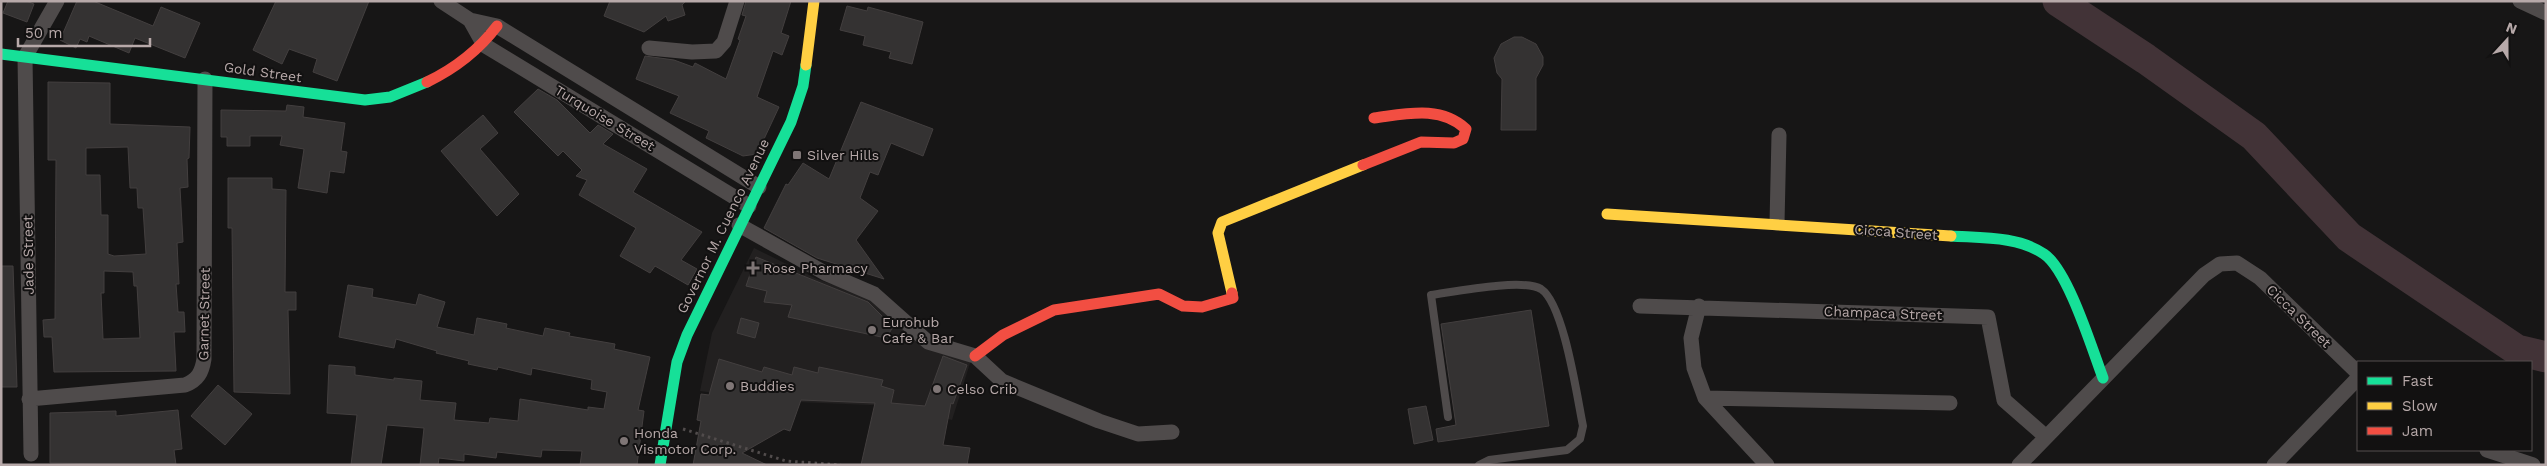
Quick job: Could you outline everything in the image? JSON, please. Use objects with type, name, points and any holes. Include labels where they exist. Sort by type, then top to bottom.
[{"type":"street","points":[[26,57],[57,1]]},
{"type":"street","name":"Turquoise Street","points":[[441,1],[470,20],[497,26],[759,187]]},
{"type":"street","points":[[649,48],[692,52],[716,51],[724,42],[737,1]]},
{"type":"street","name":"Governor M. Cuenco Avenue","points":[[660,465],[678,362],[687,335],[791,122],[803,86],[814,1]]},
{"type":"street","points":[[2520,1],[2546,13]]},
{"type":"street","name":"Turquoise Street","points":[[470,20],[484,45],[749,206]]},
{"type":"street","name":"Gold Street","points":[[1,54],[384,101],[443,76],[484,45],[497,26]]},
{"type":"street","name":"Jade Street","points":[[26,57],[30,454]]},
{"type":"street","name":"Garnet Street","points":[[29,398],[186,385],[195,381],[202,370],[204,359],[205,79]]},
{"type":"street","points":[[612,122],[623,103]]},
{"type":"street","points":[[975,356],[1003,335],[1054,310],[1159,294],[1183,306],[1202,307],[1233,298],[1218,233],[1222,222],[1421,142],[1454,143],[1464,139],[1466,129],[1452,118],[1420,112],[1374,118]]},
{"type":"street","points":[[1777,223],[1779,135]]},
{"type":"street","name":"Cicca Street","points":[[1607,214],[1777,223],[2009,240],[2045,254],[2064,278],[2103,378]]},
{"type":"street","points":[[739,226],[825,273],[874,294],[928,342],[975,356],[1002,381],[1099,421],[1138,434],[1172,432]]},
{"type":"street","name":"Cicca Street","points":[[2019,465],[2045,436],[2204,275],[2220,264],[2237,263],[2260,278],[2357,372]]},
{"type":"street","name":"Champaca Street","points":[[1640,306],[1699,306],[1988,317],[2004,400],[2045,436]]},
{"type":"street","points":[[1699,306],[1692,338],[1694,368],[1705,398],[1767,465]]},
{"type":"street","points":[[2274,465],[2357,379]]},
{"type":"street","points":[[1705,398],[1950,402]]},
{"type":"street","points":[[2489,451],[2515,462],[2533,465]]},
{"type":"lane","points":[[1448,418],[1431,295],[1500,286],[1524,285],[1540,288],[1553,302],[1567,345],[1583,426],[1580,439],[1567,450],[1488,460],[1479,465]]},
{"type":"path","points":[[666,423],[786,461],[841,465]]},
{"type":"shaded area","points":[[754,248],[817,279],[878,300],[905,327],[972,357],[952,420],[893,406],[774,401],[700,391],[712,333]]},
{"type":"building","points":[[8,1],[26,1],[34,4],[27,22],[3,13]]},
{"type":"building","points":[[77,1],[93,1],[153,26],[161,7],[200,23],[185,58],[135,38],[129,53],[89,36],[87,42],[80,39],[76,48],[60,40]]},
{"type":"building","points":[[276,1],[369,1],[337,81],[313,72],[317,59],[289,49],[282,64],[253,50]]},
{"type":"building","points":[[610,1],[686,1],[682,5],[685,15],[668,21],[666,16],[644,32],[604,16]]},
{"type":"building","points":[[746,1],[791,1],[781,33],[789,36],[782,55],[773,51],[757,97],[779,107],[757,154],[743,156],[706,138],[709,131],[670,113],[679,96],[636,79],[645,56],[674,60],[693,67],[695,63],[726,79],[740,40],[738,39],[746,16],[742,15]]},
{"type":"building","points":[[847,6],[867,11],[868,7],[923,22],[912,64],[889,58],[891,52],[863,45],[865,36],[840,30]]},
{"type":"building","points":[[1514,37],[1522,37],[1536,44],[1543,57],[1543,65],[1536,78],[1536,130],[1501,130],[1502,79],[1497,73],[1494,58],[1501,44]]},
{"type":"building","points":[[48,82],[110,83],[110,124],[190,127],[189,158],[187,159],[188,187],[180,188],[183,242],[177,243],[179,284],[176,284],[178,312],[184,312],[185,332],[174,332],[176,371],[54,372],[52,337],[44,337],[43,320],[55,319],[56,160],[48,160]],"holes":[[[128,147],[130,188],[137,188],[138,208],[143,208],[146,254],[114,256],[108,254],[108,215],[101,215],[100,175],[86,175],[86,148]],[[104,271],[133,272],[134,286],[137,286],[140,338],[103,339],[101,293],[104,293]]]},
{"type":"building","points":[[538,89],[557,100],[590,133],[598,125],[613,134],[603,144],[647,169],[633,192],[702,232],[681,260],[697,269],[688,285],[655,266],[650,273],[620,256],[636,228],[579,195],[587,180],[576,176],[582,170],[563,151],[558,156],[514,112]]},
{"type":"building","points":[[861,102],[933,129],[923,156],[891,143],[878,175],[870,172],[860,198],[878,211],[856,240],[884,279],[817,258],[764,228],[786,184],[788,185],[803,163],[829,179]]},
{"type":"building","points":[[287,105],[304,107],[303,117],[345,123],[341,151],[347,152],[344,173],[330,171],[327,193],[298,188],[304,149],[280,145],[282,136],[250,136],[250,146],[227,146],[227,137],[221,137],[221,110],[286,111]]},
{"type":"building","points":[[483,115],[498,133],[480,149],[519,194],[497,216],[441,151]]},
{"type":"building","points":[[228,178],[272,178],[272,189],[286,190],[285,292],[296,292],[296,310],[288,310],[290,394],[234,392],[232,228],[228,228]]},
{"type":"building","points":[[756,257],[868,302],[893,327],[886,338],[788,317],[792,305],[764,302],[767,291],[746,286]]},
{"type":"building","points":[[1,266],[13,266],[17,387],[1,387]]},
{"type":"building","points":[[348,285],[373,289],[372,297],[416,305],[419,294],[445,302],[437,327],[474,335],[477,318],[507,324],[506,328],[543,336],[545,328],[570,333],[569,336],[615,344],[614,349],[650,357],[638,410],[644,411],[637,465],[580,465],[582,451],[542,450],[541,457],[497,452],[496,458],[464,454],[464,461],[439,458],[438,465],[420,465],[424,428],[387,425],[381,465],[351,465],[357,415],[327,413],[329,365],[355,367],[355,375],[394,380],[394,378],[422,381],[420,400],[456,403],[454,420],[489,423],[490,418],[518,421],[520,399],[588,410],[588,407],[604,409],[607,392],[591,389],[592,380],[532,368],[531,375],[498,367],[497,370],[468,364],[469,361],[436,353],[437,351],[396,339],[394,348],[339,337]]},
{"type":"building","points":[[1531,310],[1549,426],[1438,442],[1436,429],[1456,425],[1441,324]]},
{"type":"building","points":[[741,318],[759,323],[755,338],[737,333]]},
{"type":"building","points":[[943,356],[967,365],[953,404],[951,403],[943,445],[970,448],[967,465],[861,465],[875,403],[801,400],[790,431],[784,429],[742,453],[767,465],[693,465],[701,421],[697,420],[701,394],[709,395],[719,359],[762,372],[764,367],[792,375],[794,367],[818,373],[819,367],[883,380],[881,386],[894,390],[891,403],[925,406]]},
{"type":"building","points":[[218,385],[252,414],[225,445],[191,416]]},
{"type":"building","points":[[1426,406],[1433,440],[1414,444],[1408,409]]},
{"type":"building","points":[[178,410],[182,449],[174,450],[176,465],[50,463],[50,413],[116,411],[116,416]]},
{"type":"waterway","points":[[2058,1],[2146,59],[2254,136],[2349,237],[2517,350],[2546,357]]},
{"type":"traffic: fast","points":[[1,54],[365,100],[390,97],[427,82]]},
{"type":"traffic: fast","points":[[660,465],[677,362],[687,335],[791,122],[803,86],[806,65]]},
{"type":"traffic: fast","points":[[1951,236],[2011,241],[2034,248],[2044,254],[2062,276],[2086,330],[2103,378]]},
{"type":"traffic: slow","points":[[806,65],[814,1]]},
{"type":"traffic: slow","points":[[1232,293],[1218,233],[1222,222],[1363,165]]},
{"type":"traffic: slow","points":[[1607,214],[1951,236]]},
{"type":"traffic: jam","points":[[427,82],[448,71],[466,58],[497,26]]},
{"type":"traffic: jam","points":[[1363,165],[1421,142],[1454,143],[1463,139],[1466,129],[1456,121],[1434,114],[1410,113],[1374,118]]},
{"type":"traffic: jam","points":[[975,356],[1003,335],[1054,310],[1159,294],[1183,306],[1202,307],[1233,298],[1232,293]]},
{"type":"place","name":"Silver Hills","points":[[797,155]]},
{"type":"place","name":"Rose Pharmacy","points":[[753,268]]},
{"type":"place","name":"Eurohub Cafe & Bar","points":[[872,330]]},
{"type":"place","name":"Buddies","points":[[730,386]]},
{"type":"place","name":"Celso Crib","points":[[937,389]]},
{"type":"place","name":"Honda Vismotor Corp.","points":[[624,441]]}]
